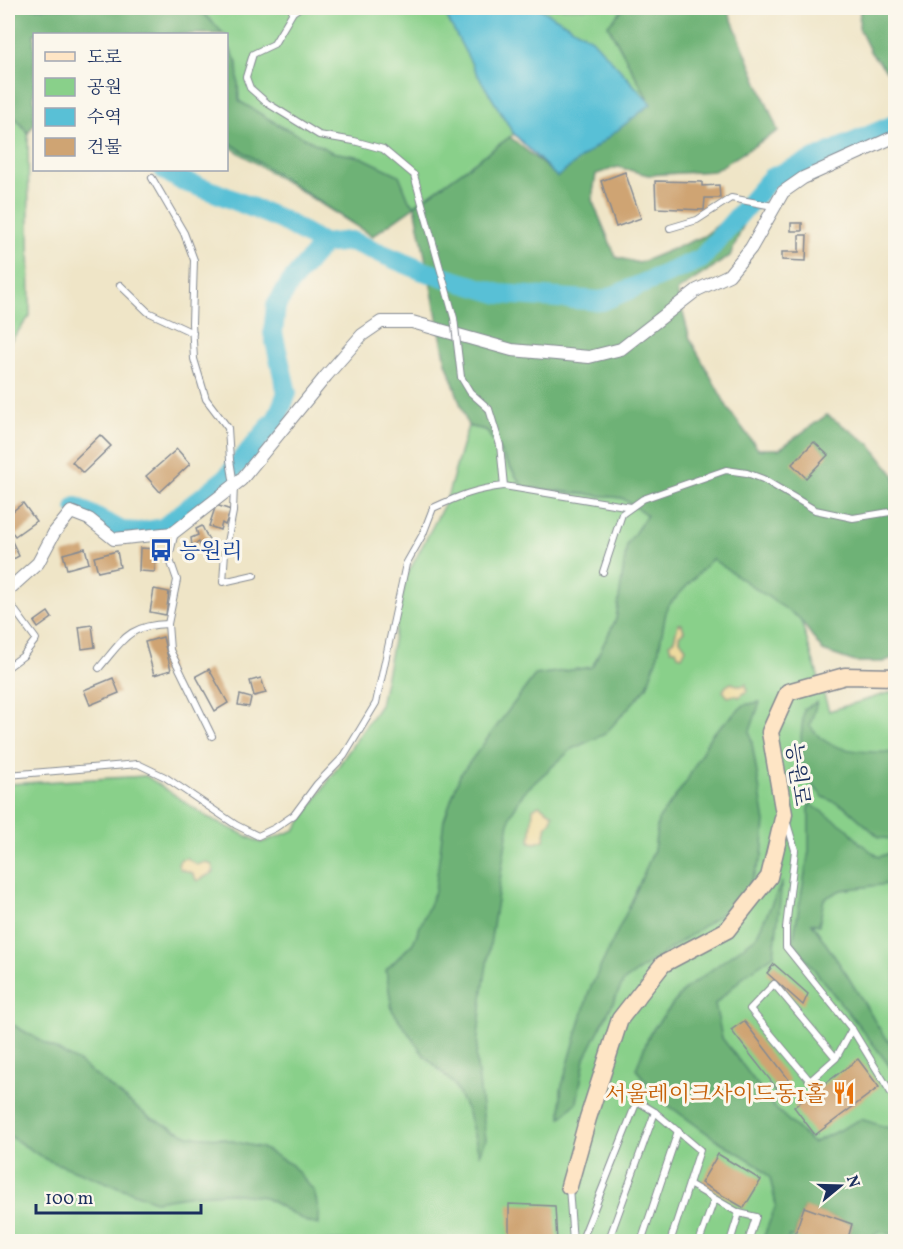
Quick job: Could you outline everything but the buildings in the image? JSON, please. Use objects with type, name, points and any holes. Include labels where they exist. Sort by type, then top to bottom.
[{"type":"street","points":[[8,590],[38,563],[54,533],[71,512],[89,519],[114,539],[175,532],[241,480],[362,335],[381,322],[412,322],[512,350],[589,357],[621,349],[698,290],[729,276],[751,248],[783,192],[803,178],[896,136]]},
{"type":"street","name":"능원로","points":[[568,1186],[620,1019],[663,964],[727,930],[769,877],[784,814],[770,732],[788,692],[845,676],[896,677]]},
{"type":"lane","points":[[299,8],[293,12],[274,44],[253,54],[246,77],[250,88],[267,103],[319,135],[383,149],[414,175],[454,318],[461,376],[470,392],[489,409],[500,445],[504,486]]},
{"type":"lane","points":[[152,178],[184,233],[194,260],[194,359],[206,399],[228,428],[234,485],[233,512],[225,552],[223,582],[254,575]]},
{"type":"lane","points":[[670,228],[698,220],[731,198],[773,206]]},
{"type":"lane","points":[[120,285],[148,312],[193,333]]},
{"type":"lane","points":[[603,572],[622,514],[643,499],[726,470],[747,473],[762,479],[815,510],[853,518],[896,511]]},
{"type":"lane","points":[[8,774],[138,764],[165,777],[236,825],[258,836],[294,815],[316,784],[344,756],[376,703],[406,564],[423,534],[433,508],[481,488],[504,486],[632,507]]},
{"type":"lane","points":[[175,532],[169,557],[177,580],[168,624],[170,650],[212,736]]},
{"type":"lane","points":[[8,601],[36,639],[23,656],[8,667]]},
{"type":"lane","points":[[99,668],[127,634],[141,627],[168,624]]},
{"type":"lane","points":[[784,814],[795,850],[786,947],[852,1029],[896,1101]]},
{"type":"lane","points":[[836,1058],[774,984],[750,1009],[810,1081],[836,1058],[852,1029]]},
{"type":"lane","points":[[580,1242],[637,1101],[655,1112],[700,1150],[670,1242]]},
{"type":"lane","points":[[608,1242],[655,1112]]},
{"type":"lane","points":[[641,1242],[678,1131]]},
{"type":"lane","points":[[689,1184],[739,1213],[756,1217],[748,1242]]},
{"type":"lane","points":[[568,1186],[573,1242]]},
{"type":"lane","points":[[699,1242],[714,1200]]},
{"type":"lane","points":[[730,1242],[739,1213]]},
{"type":"green space","points":[[8,8],[624,8],[608,26],[651,104],[557,177],[514,134],[372,236],[228,146],[228,33],[33,33],[33,126],[28,133],[30,316],[8,344]]},
{"type":"green space","points":[[8,8],[198,8],[223,33],[33,33],[33,126],[28,133],[9,110]]},
{"type":"green space","points":[[624,8],[727,8],[778,131],[714,171],[648,175],[618,167],[596,174],[592,200],[616,257],[639,263],[704,236],[728,217],[743,226],[730,256],[677,291],[690,339],[729,410],[758,449],[779,449],[827,415],[869,443],[895,476],[895,657],[883,662],[855,662],[823,651],[799,618],[712,559],[667,607],[658,654],[647,687],[605,734],[572,749],[524,792],[510,816],[483,990],[476,1057],[486,1140],[479,1154],[468,1113],[454,1084],[423,1054],[392,1010],[386,970],[413,943],[435,891],[444,820],[460,775],[535,675],[592,667],[616,619],[627,544],[647,515],[622,498],[523,487],[486,430],[468,426],[446,362],[415,206],[372,236],[228,142],[228,44],[237,63],[239,101],[279,125],[332,152],[361,157],[399,175],[409,200],[415,205],[510,137],[557,176],[648,99],[608,25]]},
{"type":"green space","points":[[860,8],[895,8],[895,80],[871,53],[859,28]]},
{"type":"green space","points":[[468,426],[486,430],[523,487],[622,498],[800,618],[829,711],[895,691],[895,1241],[8,1241],[8,784],[146,776],[209,818],[261,843],[295,830],[380,705],[406,577],[446,501]]},
{"type":"green space","points":[[760,702],[750,731],[765,822],[762,857],[746,892],[718,916],[624,981],[585,1058],[577,1102],[561,1118],[561,1089],[589,991],[654,850],[658,820],[686,782],[711,735],[744,705]]},
{"type":"green space","points":[[817,702],[810,725],[826,742],[848,750],[895,753],[895,840],[879,837],[845,807],[823,797],[803,774],[801,737],[804,709]]},
{"type":"green space","points":[[809,803],[848,829],[860,843],[879,857],[895,851],[895,883],[841,890],[824,899],[819,925],[812,923],[882,1033],[895,1048],[895,1074],[793,941],[809,851]]},
{"type":"green space","points":[[782,882],[774,955],[745,975],[715,1004],[722,1038],[776,1109],[813,1143],[861,1119],[889,1128],[895,1139],[895,1235],[878,1231],[871,1241],[850,1241],[848,1237],[852,1224],[804,1208],[794,1237],[789,1236],[788,1241],[762,1241],[776,1205],[770,1178],[758,1165],[714,1138],[661,1100],[636,1069],[650,1033],[684,990],[756,937]]},
{"type":"green space","points":[[8,1022],[80,1063],[149,1117],[189,1136],[220,1138],[262,1148],[292,1165],[314,1191],[319,1211],[319,1225],[307,1222],[264,1197],[229,1193],[193,1195],[155,1201],[45,1159],[8,1135]]},
{"type":"sand","points":[[678,624],[682,624],[684,631],[679,636],[686,648],[682,656],[678,655],[676,650],[671,650],[669,643],[674,640]]},
{"type":"sand","points":[[731,683],[741,686],[746,684],[747,691],[739,697],[735,695],[728,697],[723,691]]},
{"type":"sand","points":[[539,805],[553,814],[547,825],[544,840],[536,843],[530,842],[533,809]]},
{"type":"sand","points":[[187,858],[197,865],[206,862],[212,865],[214,872],[197,881],[192,873],[180,869],[178,864],[181,859]]},
{"type":"water","points":[[442,8],[539,8],[592,39],[651,104],[557,177],[514,134],[477,74]]},
{"type":"waterway","points":[[166,171],[182,181],[282,220],[323,244],[351,241],[423,271],[500,294],[602,301],[701,259],[771,178],[896,124]]},
{"type":"waterway","points":[[76,507],[122,531],[139,532],[163,528],[226,478],[277,418],[287,393],[273,333],[276,306],[290,283],[323,244]]},
{"type":"place","name":"능원리","points":[[161,550]]},
{"type":"place","name":"서울레이크사이드동1홀","points":[[844,1093]]}]
